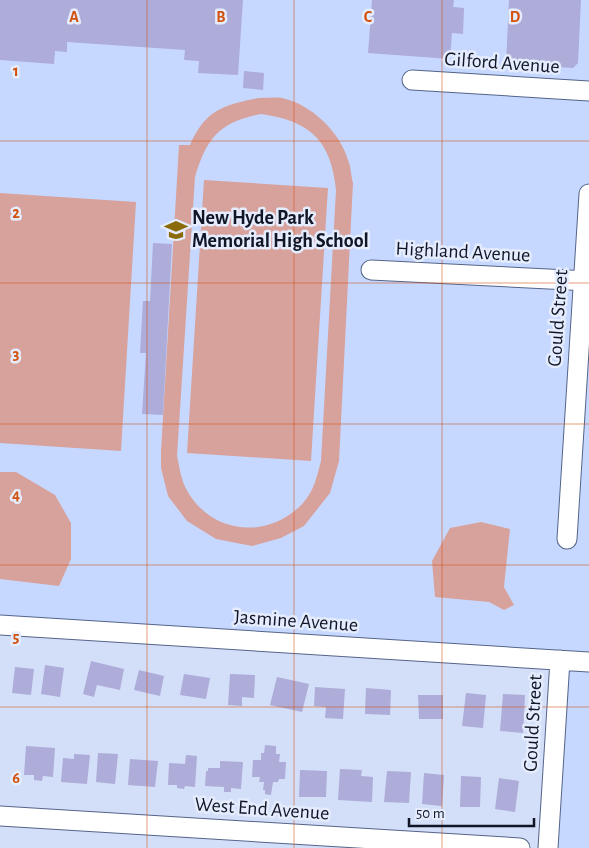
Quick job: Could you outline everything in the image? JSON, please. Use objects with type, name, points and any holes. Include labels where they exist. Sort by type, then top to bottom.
[{"type":"street","name":"Gilford Avenue","points":[[412,80],[589,91]]},
{"type":"street","name":"Gould Street","points":[[567,539],[572,445],[586,281],[589,194]]},
{"type":"street","name":"Highland Avenue","points":[[371,270],[586,281]]},
{"type":"street","name":"Jasmine Avenue","points":[[0,625],[589,662]]},
{"type":"street","name":"Gould Street","points":[[548,848],[560,660]]},
{"type":"street","name":"West End Avenue","points":[[0,816],[520,848]]},
{"type":"shaded area","name":"New Hyde Park Memorial High School","points":[[0,0],[589,0],[589,848],[555,848],[566,653],[0,617]]},
{"type":"shaded area","points":[[258,98],[282,98],[293,101],[314,113],[323,121],[338,139],[344,150],[353,183],[339,461],[330,493],[304,526],[281,538],[252,546],[216,539],[187,521],[168,496],[161,468],[161,451],[179,145],[190,145],[202,124],[217,111],[235,103]],"holes":[[[261,114],[278,117],[305,128],[323,146],[329,158],[336,190],[321,461],[310,493],[303,503],[288,516],[272,524],[237,527],[220,522],[205,512],[193,499],[183,482],[177,456],[195,177],[210,142],[225,127],[247,117]]]},
{"type":"shaded area","points":[[204,180],[328,188],[311,461],[187,453]]},
{"type":"shaded area","points":[[0,193],[136,202],[121,451],[0,443]]},
{"type":"shaded area","points":[[0,472],[16,472],[55,495],[71,523],[71,559],[59,586],[0,579]]},
{"type":"shaded area","points":[[481,522],[510,529],[504,587],[514,605],[504,610],[489,602],[435,597],[432,561],[450,528]]},
{"type":"building","points":[[0,0],[243,0],[238,75],[198,73],[199,61],[184,60],[185,50],[67,42],[67,52],[55,51],[54,64],[0,60]]},
{"type":"building","points":[[372,0],[454,0],[453,7],[464,8],[463,34],[452,33],[450,59],[368,53]]},
{"type":"building","points":[[509,0],[581,0],[578,63],[573,68],[506,64]]},
{"type":"building","points":[[244,71],[264,73],[263,90],[243,88]]},
{"type":"building","points":[[153,243],[172,244],[163,415],[142,414],[146,353],[140,353],[143,301],[150,301]]},
{"type":"building","points":[[91,661],[124,669],[120,690],[97,685],[94,697],[83,694]]},
{"type":"building","points":[[45,665],[64,668],[60,697],[41,694]]},
{"type":"building","points":[[15,667],[34,669],[31,695],[12,693]]},
{"type":"building","points":[[139,670],[164,676],[160,696],[134,690]]},
{"type":"building","points":[[184,674],[210,678],[206,699],[180,695]]},
{"type":"building","points":[[230,674],[255,675],[254,698],[242,697],[242,706],[228,705]]},
{"type":"building","points":[[277,677],[309,684],[302,712],[270,705]]},
{"type":"building","points":[[315,687],[345,689],[343,719],[325,718],[326,707],[314,706]]},
{"type":"building","points":[[366,688],[391,690],[390,715],[365,714]]},
{"type":"building","points":[[466,693],[486,695],[483,728],[462,726]]},
{"type":"building","points":[[503,694],[525,695],[523,733],[500,731]]},
{"type":"building","points":[[418,695],[443,695],[443,719],[419,719]]},
{"type":"building","points":[[265,745],[276,746],[276,754],[280,754],[279,762],[286,762],[285,779],[273,782],[271,795],[265,794],[265,790],[263,790],[264,782],[259,782],[260,777],[252,777],[253,760],[261,760],[261,753],[264,753]]},
{"type":"building","points":[[26,746],[55,748],[53,777],[43,776],[42,781],[34,780],[34,775],[24,775]]},
{"type":"building","points":[[98,753],[118,754],[115,784],[96,782]]},
{"type":"building","points":[[74,754],[90,755],[87,784],[61,782],[63,758],[74,759]]},
{"type":"building","points":[[186,755],[197,756],[195,787],[185,786],[184,789],[177,788],[177,785],[168,785],[169,763],[185,764]]},
{"type":"building","points":[[130,759],[158,761],[155,787],[128,785]]},
{"type":"building","points":[[220,761],[243,762],[241,789],[231,788],[231,792],[224,792],[224,787],[205,786],[206,771],[208,771],[208,768],[220,768]]},
{"type":"building","points":[[340,769],[362,770],[361,776],[373,777],[372,802],[338,800]]},
{"type":"building","points":[[300,770],[327,771],[326,797],[299,797]]},
{"type":"building","points":[[387,771],[411,772],[409,803],[384,802]]},
{"type":"building","points":[[424,773],[444,775],[442,806],[422,804]]},
{"type":"building","points":[[461,776],[481,777],[480,807],[460,807]]},
{"type":"building","points":[[499,778],[519,781],[515,812],[495,809]]},
{"type":"place","name":"New Hyde Park Memorial High School","points":[[176,230]]}]
